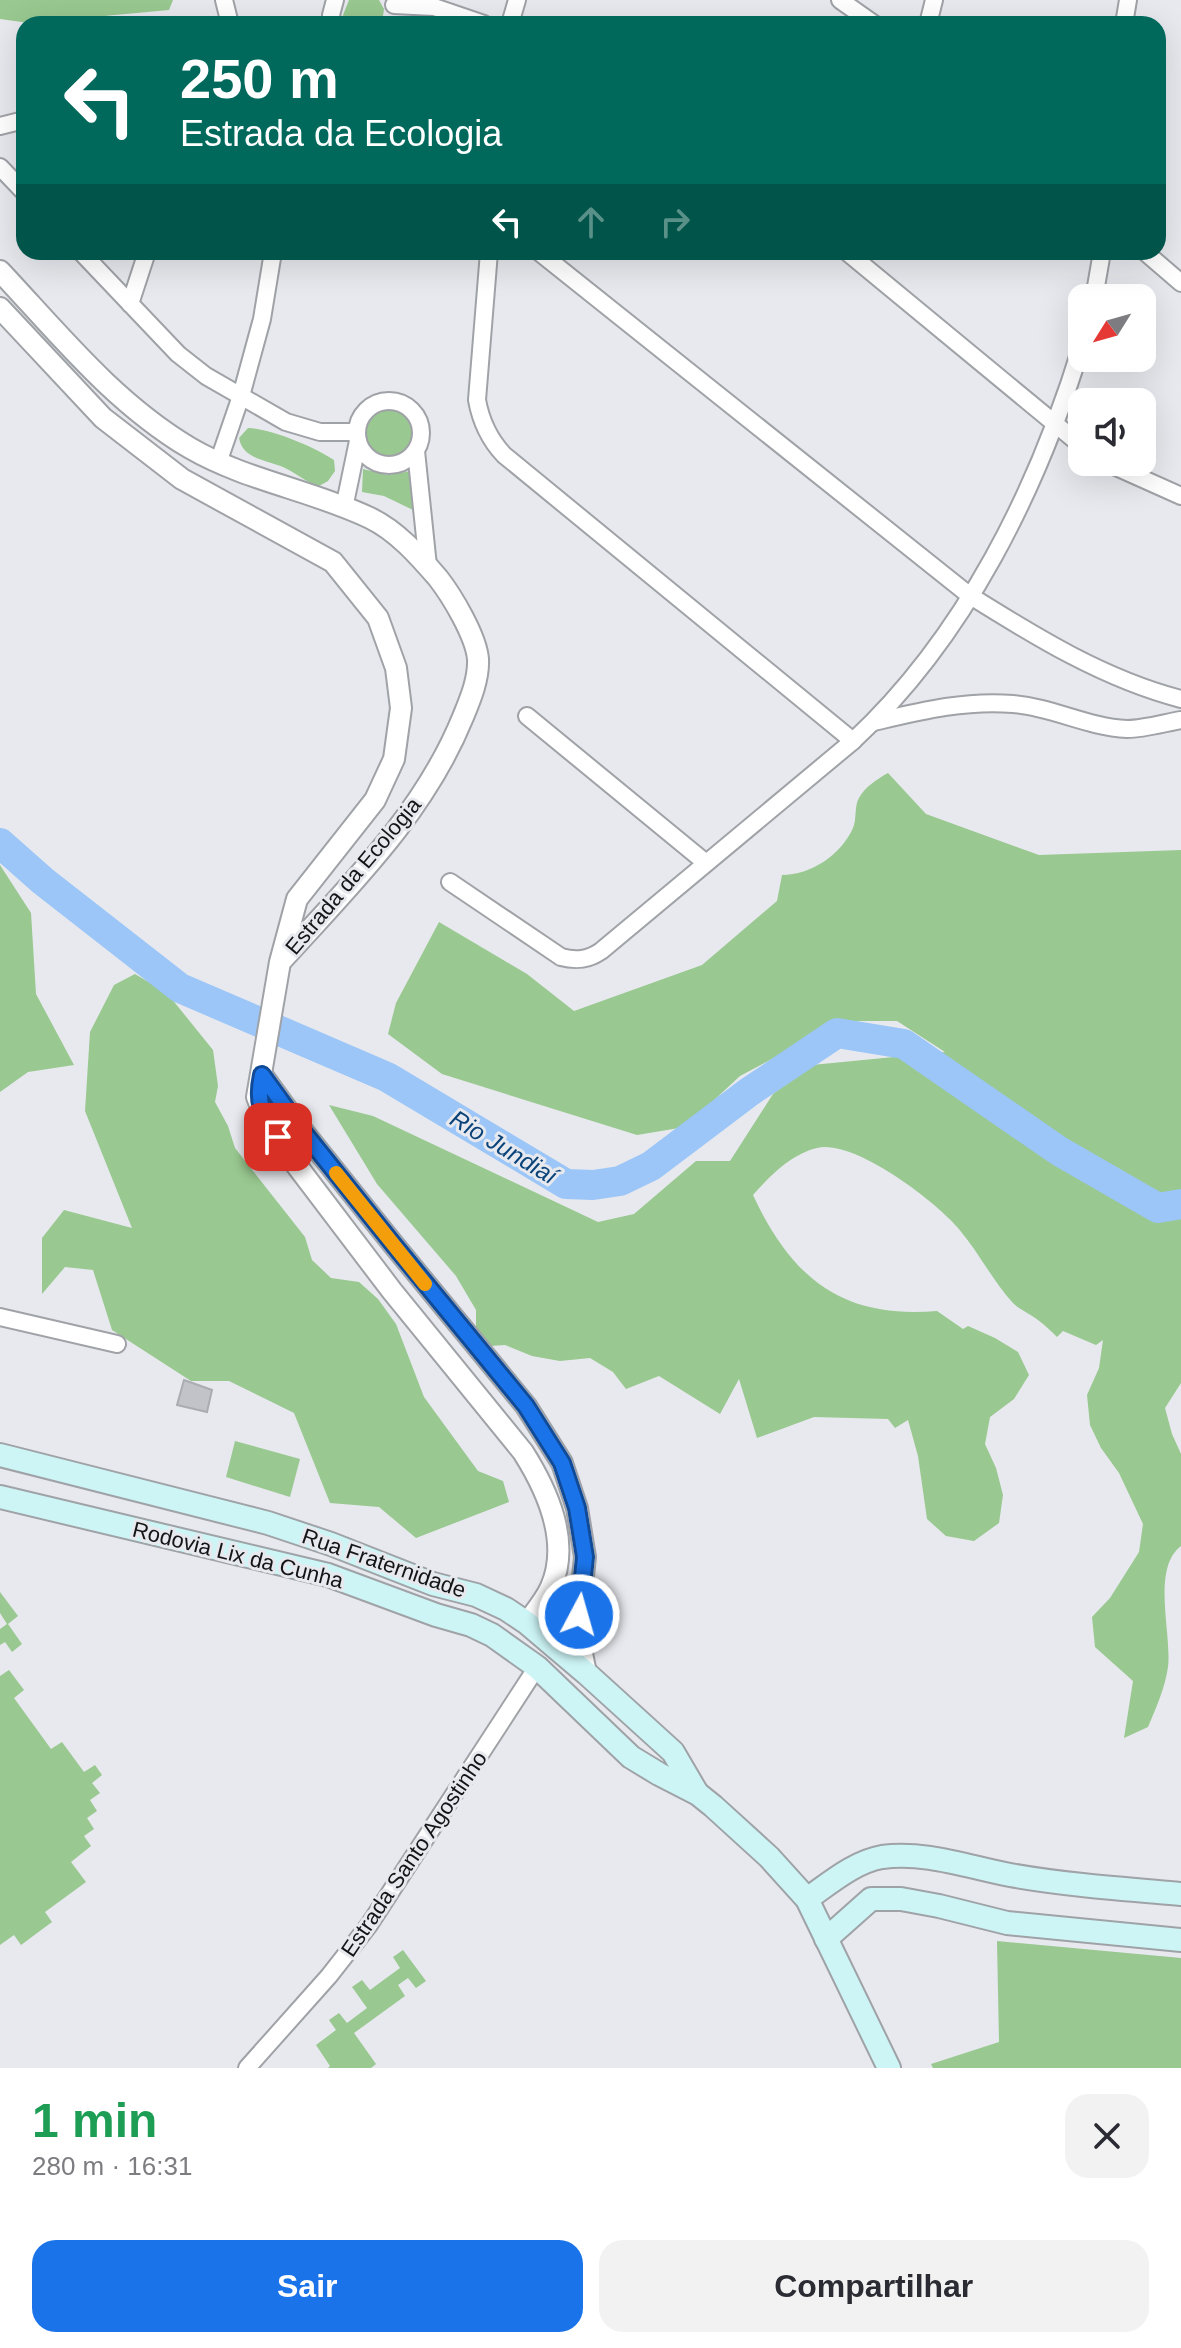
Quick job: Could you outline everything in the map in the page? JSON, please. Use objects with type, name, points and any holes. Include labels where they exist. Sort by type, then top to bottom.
[{"type":"main road","name":"Rua Fraternidade","points":[[0,1455],[268,1523],[433,1584],[476,1595],[506,1609],[586,1673],[673,1752],[698,1794]]},
{"type":"main road","name":"Rodovia Lix da Cunha","points":[[0,1497],[328,1575],[492,1635],[537,1667],[631,1757],[698,1794],[769,1857],[807,1899],[889,2068]]},
{"type":"main road","points":[[527,1623],[537,1667],[586,1673]]},
{"type":"main road","points":[[807,1899],[861,1864],[900,1856],[922,1856],[1012,1875],[1181,1894]]},
{"type":"main road","points":[[826,1939],[871,1899],[886,1899],[939,1906],[1007,1923],[1181,1940]]},
{"type":"street","points":[[840,0],[863,16]]},
{"type":"street","points":[[393,3],[434,7],[460,16]]},
{"type":"street","points":[[0,167],[16,184]]},
{"type":"street","points":[[89,260],[193,366],[270,414],[303,428],[357,437]]},
{"type":"street","points":[[130,304],[144,260]]},
{"type":"street","points":[[218,463],[241,396],[262,319],[272,260]]},
{"type":"street","points":[[488,260],[477,400],[485,429],[497,447],[853,741]]},
{"type":"street","points":[[549,260],[969,595],[1074,657],[1133,683],[1181,699]]},
{"type":"street","points":[[857,260],[1068,435]]},
{"type":"street","points":[[1096,284],[1101,260]]},
{"type":"street","points":[[1154,260],[1181,283]]},
{"type":"street","name":"Estrada da Ecologia","points":[[0,271],[123,400],[169,435],[246,475],[372,519],[393,533],[428,566],[456,603],[478,658],[473,693],[459,727],[416,804],[375,857],[280,962]]},
{"type":"street","name":"Estrada da Ecologia","points":[[0,308],[103,418],[182,479],[333,562],[378,618],[396,668],[401,708],[394,759],[375,800],[297,899],[280,962]]},
{"type":"street","points":[[450,882],[561,957],[580,960],[601,951],[853,741],[873,723],[931,655],[1017,512],[1055,424],[1073,372]]},
{"type":"street","points":[[344,508],[362,415],[376,403],[394,401],[403,404],[411,409],[420,424],[421,434],[416,451],[428,566]]},
{"type":"street","points":[[357,437],[367,457],[384,465],[402,463],[416,451]]},
{"type":"street","points":[[1136,476],[1181,496]]},
{"type":"street","points":[[873,723],[949,705],[981,703],[1028,706],[1090,723],[1129,729],[1181,720]]},
{"type":"street","points":[[527,716],[706,863]]},
{"type":"street","points":[[280,962],[257,1097],[266,1120],[291,1158],[541,1479],[556,1523],[557,1559],[551,1587],[527,1623]]},
{"type":"street","points":[[262,1075],[301,1129],[526,1406],[562,1463],[577,1508],[585,1557],[579,1615],[580,1644],[586,1673]]},
{"type":"street","points":[[0,1317],[117,1344]]},
{"type":"street","name":"Estrada Santo Agostinho","points":[[247,2068],[329,1976],[369,1925],[537,1667]]},
{"type":"green space","points":[[0,0],[173,0],[169,10],[104,16],[16,16],[16,21],[0,19]]},
{"type":"green space","points":[[349,0],[379,0],[384,9],[383,16],[343,15]]},
{"type":"green space","points":[[389,408],[406,415],[413,432],[406,449],[389,456],[372,449],[365,432],[372,415]]},
{"type":"green space","points":[[248,428],[280,435],[316,450],[334,460],[335,471],[328,481],[319,486],[285,468],[257,458],[241,445],[239,438]]},
{"type":"green space","points":[[363,469],[388,475],[411,471],[413,510],[384,496],[362,492]]},
{"type":"green space","points":[[888,773],[926,814],[1039,855],[1181,850],[1181,1383],[1165,1408],[1181,1454],[1181,1546],[1172,1556],[1165,1585],[1168,1667],[1165,1683],[1148,1727],[1124,1738],[1133,1681],[1095,1647],[1092,1617],[1110,1598],[1139,1552],[1143,1524],[1119,1473],[1101,1448],[1090,1425],[1087,1395],[1099,1368],[1103,1340],[1096,1345],[1063,1331],[1057,1337],[1016,1305],[958,1228],[913,1188],[872,1162],[851,1153],[817,1148],[798,1155],[773,1174],[753,1195],[785,1250],[824,1288],[874,1308],[904,1312],[937,1311],[963,1329],[968,1326],[1018,1352],[1029,1375],[1014,1399],[990,1417],[985,1444],[1003,1495],[999,1523],[974,1541],[946,1536],[927,1519],[918,1456],[908,1420],[895,1428],[888,1419],[814,1417],[757,1438],[739,1379],[720,1414],[659,1376],[626,1389],[613,1372],[590,1358],[560,1361],[532,1356],[505,1345],[476,1347],[476,1310],[456,1276],[377,1184],[329,1105],[373,1116],[598,1222],[634,1214],[696,1161],[730,1161],[773,1094],[812,1065],[945,1052],[897,1021],[843,1021],[740,1076],[685,1127],[637,1135],[442,1074],[388,1034],[396,1003],[439,922],[527,974],[574,1011],[702,965],[777,901],[782,875],[814,867],[841,847],[853,828],[857,801],[872,784]]},
{"type":"green space","points":[[0,865],[31,913],[36,994],[74,1065],[28,1072],[0,1092]]},
{"type":"green space","points":[[135,974],[167,993],[213,1050],[218,1086],[215,1102],[235,1148],[305,1237],[312,1260],[331,1278],[359,1282],[378,1299],[396,1324],[424,1397],[478,1471],[503,1481],[509,1502],[416,1538],[379,1507],[330,1503],[294,1413],[229,1381],[191,1381],[112,1330],[93,1270],[65,1267],[42,1294],[42,1238],[64,1210],[132,1228],[85,1111],[90,1032],[114,985]]},
{"type":"green space","points":[[235,1441],[300,1459],[290,1497],[226,1477]]},
{"type":"green space","points":[[0,1592],[18,1616],[8,1624],[22,1644],[12,1652],[5,1642],[0,1645],[0,1629],[7,1624],[0,1613]]},
{"type":"green space","points":[[9,1670],[24,1690],[14,1698],[51,1749],[62,1742],[84,1772],[95,1765],[102,1775],[92,1783],[100,1793],[90,1800],[97,1811],[87,1818],[94,1829],[84,1836],[91,1846],[71,1862],[86,1882],[45,1912],[52,1922],[21,1945],[14,1935],[0,1945],[0,1676]]},
{"type":"green space","points":[[997,1941],[1181,1958],[1181,2068],[933,2068],[931,2064],[999,2042]]},
{"type":"green space","points":[[403,1950],[426,1981],[416,1988],[408,1978],[398,1985],[405,1996],[354,2033],[376,2064],[371,2068],[328,2068],[330,2066],[316,2045],[336,2030],[329,2020],[339,2013],[347,2023],[367,2008],[352,1987],[362,1980],[370,1990],[400,1968],[393,1957]]},
{"type":"building","points":[[184,1380],[212,1390],[207,1412],[177,1405]]},
{"type":"waterway","name":"Rio Jundiaí","points":[[0,843],[43,881],[180,988],[387,1077],[566,1184],[593,1185],[620,1181],[651,1166],[749,1092],[837,1033],[904,1044],[1059,1151],[1158,1208],[1181,1204]]},
{"type":"slow traffic","points":[[336,1173],[425,1284]]},
{"type":"route","points":[[278,1137],[266,1120],[257,1097],[262,1075],[301,1129],[526,1406],[562,1463],[577,1508],[585,1557],[579,1615]]}]
